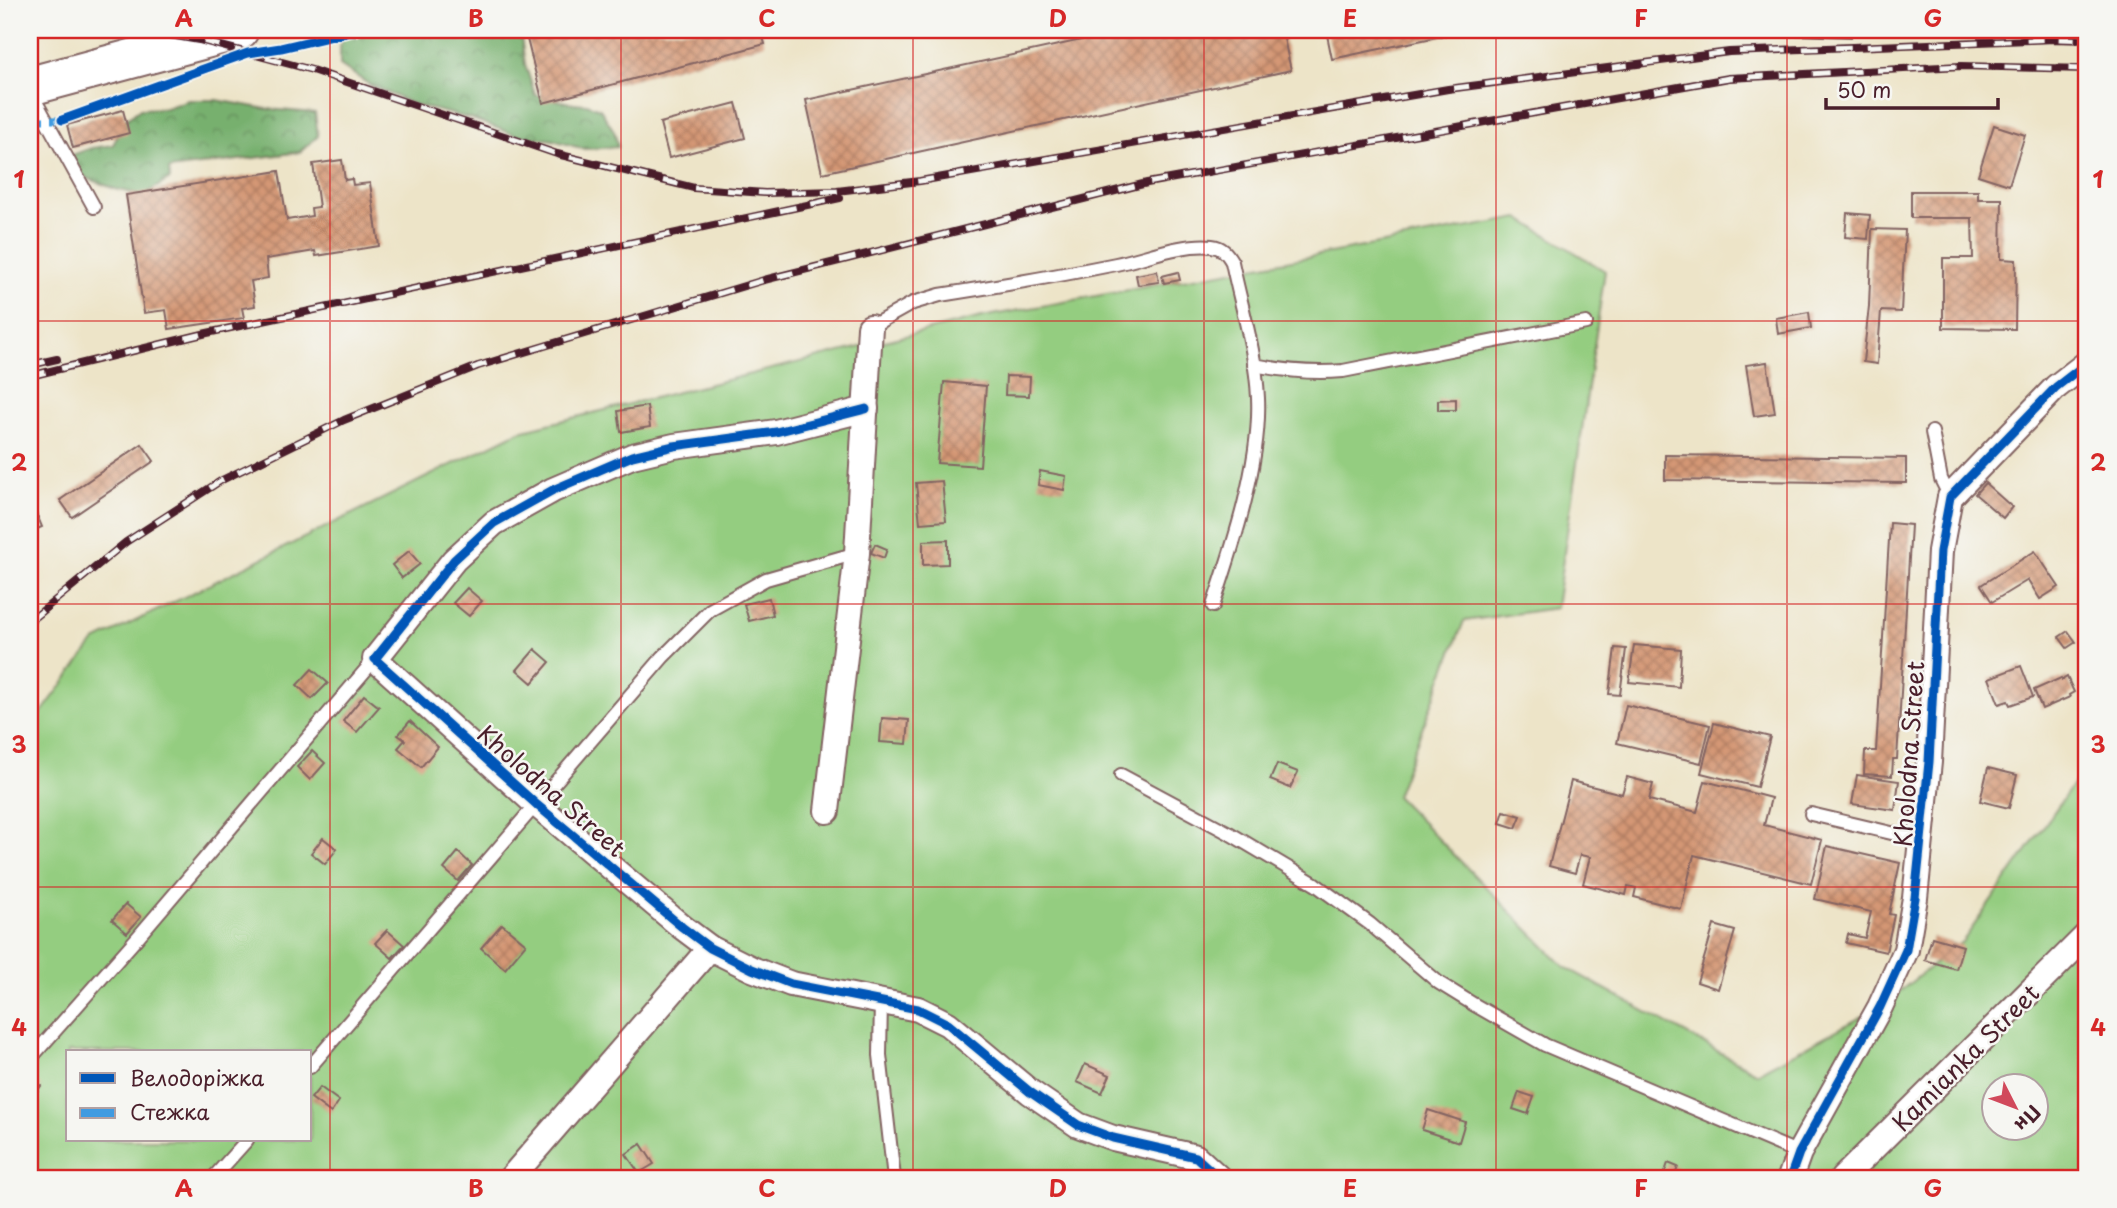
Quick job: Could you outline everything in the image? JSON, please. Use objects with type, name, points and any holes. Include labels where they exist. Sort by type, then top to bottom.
[{"type":"main road","points":[[30,88],[239,30]]},
{"type":"street","points":[[827,811],[857,553],[870,327]]},
{"type":"street","points":[[1950,496],[2056,387],[2087,363]]},
{"type":"street","points":[[375,659],[454,560],[494,523],[553,491],[632,456],[674,446],[776,432],[866,409]]},
{"type":"street","name":"Kholodna Street","points":[[1790,1178],[1799,1153],[1880,1006],[1906,950],[1915,898],[1929,762],[1940,551],[1950,496]]},
{"type":"street","name":"Kholodna Street","points":[[375,659],[537,805],[710,948],[752,970],[791,984],[918,1009],[948,1024],[1030,1092],[1077,1125],[1113,1138],[1196,1157],[1219,1178]]},
{"type":"street","name":"Kamianka Street","points":[[1843,1178],[2087,935]]},
{"type":"street","points":[[511,1178],[710,948]]},
{"type":"lane","points":[[30,88],[94,207]]},
{"type":"lane","points":[[870,327],[914,303],[940,295],[1208,246],[1219,247],[1227,253],[1232,262],[1254,365],[1258,400],[1254,450],[1236,537],[1213,606]]},
{"type":"lane","points":[[1254,365],[1291,372],[1343,371],[1586,323]]},
{"type":"lane","points":[[1932,432],[1941,479],[1950,496]]},
{"type":"lane","points":[[312,1065],[663,656],[710,610],[766,579],[857,553]]},
{"type":"lane","points":[[30,1059],[375,659]]},
{"type":"lane","points":[[1121,775],[1229,833],[1315,884],[1370,924],[1439,983],[1545,1045],[1799,1153]]},
{"type":"lane","points":[[1811,814],[1921,839]]},
{"type":"lane","points":[[881,1000],[880,1055],[894,1178]]},
{"type":"lane","points":[[214,1178],[245,1142]]},
{"type":"green space","points":[[346,30],[520,30],[525,64],[535,95],[587,104],[600,109],[614,131],[618,147],[584,149],[553,140],[516,135],[472,119],[415,105],[370,85],[340,65],[340,46]]},
{"type":"green space","points":[[188,100],[217,100],[267,109],[315,113],[318,136],[300,152],[169,169],[170,179],[143,195],[115,189],[69,171],[72,155],[91,148],[113,145],[124,121],[140,109],[166,108]]},
{"type":"green space","points":[[1519,218],[1605,271],[1556,608],[1464,621],[1396,796],[1565,967],[1757,1073],[1880,1007],[1963,941],[2087,765],[2087,1178],[30,1178],[30,728],[95,641],[520,431],[982,317]]},
{"type":"building","points":[[562,30],[761,30],[765,44],[543,103],[527,39]]},
{"type":"building","points":[[1127,30],[1282,30],[1291,70],[822,173],[806,100]]},
{"type":"building","points":[[1326,30],[1466,30],[1466,31],[1332,59]]},
{"type":"building","points":[[1765,30],[1851,30],[1851,37],[1765,34]]},
{"type":"building","points":[[736,103],[745,138],[669,158],[660,123]]},
{"type":"building","points":[[123,110],[129,133],[73,148],[67,125]]},
{"type":"building","points":[[1994,125],[2025,135],[2009,185],[1978,175]]},
{"type":"building","points":[[342,160],[345,180],[352,179],[353,185],[370,183],[379,246],[316,256],[315,251],[266,259],[268,278],[251,281],[255,306],[242,308],[244,318],[169,329],[166,310],[144,313],[126,195],[279,171],[287,220],[312,216],[311,208],[319,207],[313,164]]},
{"type":"building","points":[[1911,191],[1978,191],[1978,199],[2002,199],[2001,259],[2016,260],[2015,329],[1943,328],[1943,258],[1973,258],[1972,218],[1911,218]]},
{"type":"building","points":[[1847,213],[1870,215],[1868,239],[1845,237]]},
{"type":"building","points":[[1872,229],[1905,230],[1901,312],[1881,311],[1877,364],[1863,362],[1869,306]]},
{"type":"building","points":[[1157,271],[1159,282],[1138,285],[1136,275]]},
{"type":"building","points":[[1178,272],[1180,280],[1164,283],[1162,276]]},
{"type":"building","points":[[1809,312],[1811,328],[1778,334],[1776,318]]},
{"type":"building","points":[[1767,362],[1775,413],[1754,416],[1746,365]]},
{"type":"building","points":[[1006,376],[1030,377],[1029,396],[1005,395]]},
{"type":"building","points":[[944,382],[986,386],[980,466],[937,463]]},
{"type":"building","points":[[1456,399],[1456,410],[1438,410],[1438,400]]},
{"type":"building","points":[[647,406],[650,427],[621,432],[618,411]]},
{"type":"building","points":[[142,444],[154,461],[72,517],[60,500]]},
{"type":"building","points":[[1665,455],[1906,458],[1906,483],[1665,480]]},
{"type":"building","points":[[1040,471],[1066,476],[1064,490],[1038,485]]},
{"type":"building","points":[[942,481],[946,521],[920,523],[916,483]]},
{"type":"building","points":[[1985,483],[2012,507],[2003,518],[1975,494]]},
{"type":"building","points":[[30,498],[42,527],[30,532]]},
{"type":"building","points":[[1890,523],[1911,525],[1897,759],[1893,759],[1892,776],[1864,774],[1865,751],[1876,751]]},
{"type":"building","points":[[948,540],[948,564],[923,565],[923,541]]},
{"type":"building","points":[[875,544],[887,549],[884,558],[871,553]]},
{"type":"building","points":[[409,551],[420,564],[402,578],[392,565]]},
{"type":"building","points":[[2035,551],[2059,587],[2040,599],[2028,580],[1992,602],[1981,585]]},
{"type":"building","points":[[467,588],[482,601],[469,616],[453,603]]},
{"type":"building","points":[[769,598],[773,615],[749,621],[744,604]]},
{"type":"building","points":[[2068,631],[2076,642],[2067,648],[2059,637]]},
{"type":"building","points":[[1634,645],[1681,649],[1679,687],[1629,682]]},
{"type":"building","points":[[1615,648],[1626,649],[1620,695],[1609,694]]},
{"type":"building","points":[[535,649],[550,662],[532,683],[517,670]]},
{"type":"building","points":[[2021,666],[2033,697],[2010,705],[2008,701],[1999,704],[1989,678]]},
{"type":"building","points":[[312,669],[328,683],[312,699],[297,685]]},
{"type":"building","points":[[2067,677],[2074,692],[2070,697],[2042,709],[2034,690]]},
{"type":"building","points":[[364,695],[379,707],[357,732],[343,721]]},
{"type":"building","points":[[1626,705],[1710,725],[1701,763],[1617,743]]},
{"type":"building","points":[[882,718],[909,720],[907,744],[880,742]]},
{"type":"building","points":[[410,721],[438,747],[421,767],[398,748],[405,740],[398,735]]},
{"type":"building","points":[[1714,723],[1770,737],[1757,787],[1701,773]]},
{"type":"building","points":[[312,751],[325,763],[310,780],[297,767]]},
{"type":"building","points":[[1277,764],[1298,772],[1290,788],[1270,780]]},
{"type":"building","points":[[1988,768],[2017,775],[2009,808],[1980,801]]},
{"type":"building","points":[[1857,775],[1899,781],[1895,810],[1852,804]]},
{"type":"building","points":[[1627,777],[1653,784],[1649,800],[1697,812],[1705,781],[1771,798],[1764,825],[1822,840],[1811,884],[1694,855],[1681,909],[1634,897],[1636,888],[1628,886],[1626,895],[1583,884],[1590,857],[1580,855],[1575,873],[1549,866],[1571,781],[1622,794]]},
{"type":"building","points":[[1504,811],[1521,816],[1516,828],[1500,823]]},
{"type":"building","points":[[323,838],[337,849],[325,864],[311,853]]},
{"type":"building","points":[[1827,846],[1900,863],[1889,914],[1894,915],[1886,952],[1846,943],[1848,934],[1865,938],[1871,912],[1815,899]]},
{"type":"building","points":[[458,852],[472,865],[458,881],[444,869]]},
{"type":"building","points":[[126,904],[141,917],[127,933],[112,920]]},
{"type":"building","points":[[502,924],[526,944],[505,969],[481,948]]},
{"type":"building","points":[[1714,925],[1735,931],[1718,989],[1697,982]]},
{"type":"building","points":[[387,930],[404,945],[392,958],[375,943]]},
{"type":"building","points":[[1932,937],[1963,946],[1956,969],[1925,960]]},
{"type":"building","points":[[1085,1064],[1110,1075],[1102,1093],[1077,1082]]},
{"type":"building","points":[[30,1077],[41,1086],[32,1098],[30,1096]]},
{"type":"building","points":[[320,1087],[339,1101],[331,1113],[312,1097]]},
{"type":"building","points":[[1519,1092],[1534,1097],[1528,1114],[1513,1109]]},
{"type":"building","points":[[1428,1110],[1465,1122],[1459,1142],[1422,1130]]},
{"type":"building","points":[[641,1144],[654,1164],[639,1173],[626,1154]]},
{"type":"building","points":[[1668,1163],[1678,1167],[1674,1178],[1663,1178]]},
{"type":"railway","points":[[141,30],[199,40],[312,70],[557,154],[694,188],[765,193],[837,191],[920,181],[1448,89],[1729,52],[2087,40]]},
{"type":"railway","points":[[30,621],[126,542],[222,480],[344,420],[478,366],[764,280],[1147,183],[1729,78],[1961,66],[2087,69]]},
{"type":"railway","points":[[30,376],[207,333],[840,198]]},
{"type":"railway","points":[[30,365],[57,359]]},
{"type":"marked path","points":[[30,120],[62,120]]},
{"type":"cycle path","points":[[62,120],[248,53],[358,30]]},
{"type":"cycle path","points":[[1790,1178],[1799,1153],[1880,1007],[1906,950],[1915,898],[1929,762],[1940,551],[1950,497],[2056,387],[2087,363]]},
{"type":"cycle path","points":[[866,409],[776,432],[674,446],[632,456],[553,490],[494,523],[454,560],[375,659],[537,805],[710,948],[752,969],[791,984],[918,1009],[948,1024],[1030,1092],[1078,1125],[1113,1138],[1196,1157],[1219,1178]]}]
